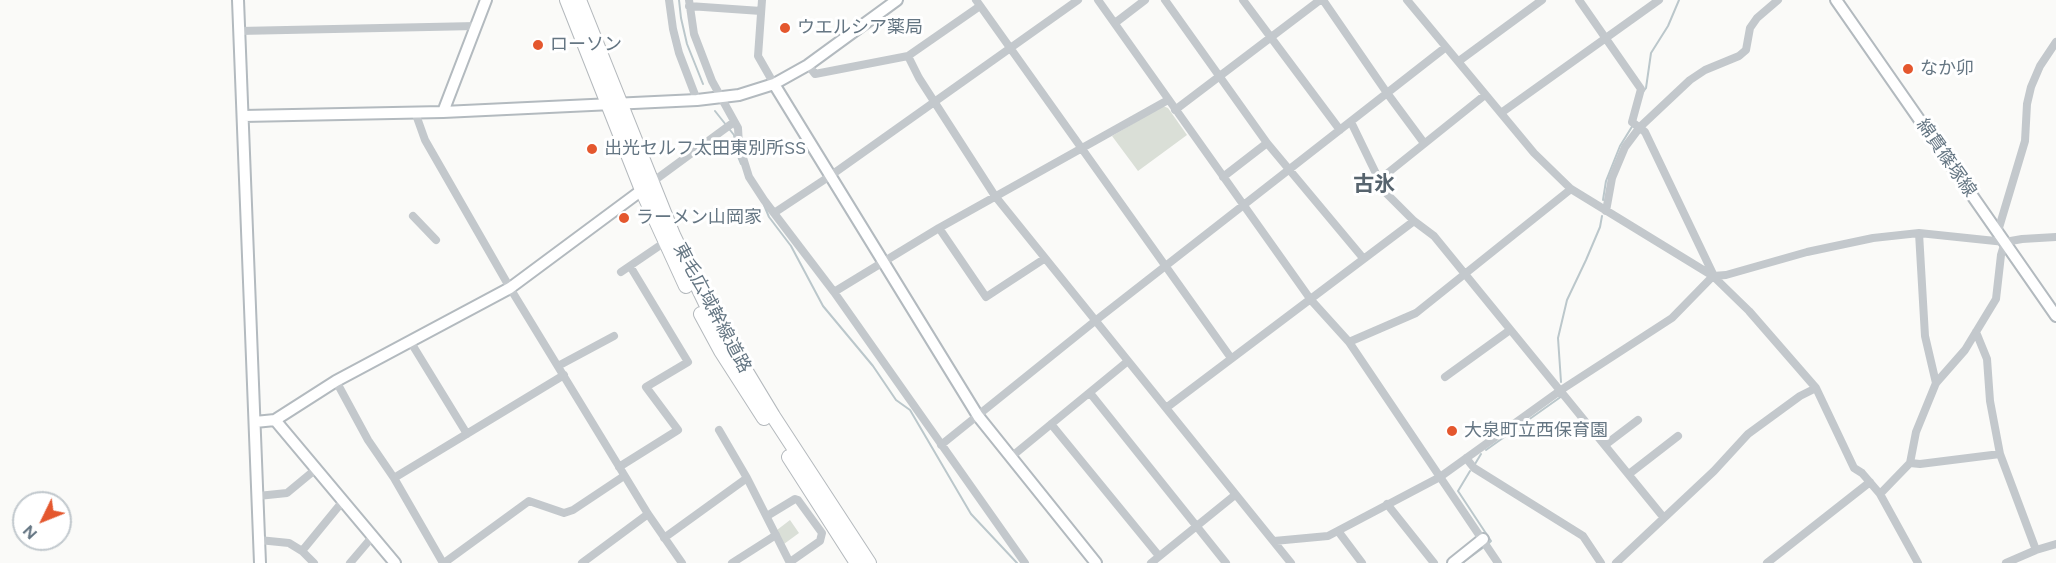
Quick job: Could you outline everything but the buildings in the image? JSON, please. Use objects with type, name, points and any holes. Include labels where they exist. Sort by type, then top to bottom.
[{"type":"highway","name":"東毛広域幹線道路","points":[[567,0],[647,187],[665,242],[721,351],[856,563]]},
{"type":"highway","name":"東毛広域幹線道路","points":[[579,0],[613,104]]},
{"type":"highway","name":"東毛広域幹線道路","points":[[647,187],[709,309],[773,416],[869,563]]},
{"type":"street","points":[[238,0],[260,563]]},
{"type":"street","points":[[443,112],[486,0]]},
{"type":"street","points":[[669,0],[678,46],[697,100]]},
{"type":"street","points":[[762,0],[758,56],[774,84],[978,416],[1096,563]]},
{"type":"street","points":[[243,116],[443,112],[697,100],[739,95],[774,84],[808,65],[897,0]]},
{"type":"street","points":[[774,213],[830,176],[1078,0]]},
{"type":"street","points":[[1098,0],[1311,300],[1349,342],[1498,563]]},
{"type":"street","points":[[1115,24],[1145,0]]},
{"type":"street","points":[[1165,0],[1267,143],[1363,258]]},
{"type":"street","points":[[1243,0],[1340,130]]},
{"type":"street","points":[[1175,110],[1322,0],[1424,143]]},
{"type":"street","points":[[1407,0],[1534,153],[1571,189],[1713,276],[1749,311],[1816,388],[1854,468],[1880,494],[1918,563]]},
{"type":"street","points":[[1459,60],[1542,0]]},
{"type":"street","points":[[1579,0],[1641,89],[1632,122],[1645,132],[1713,276]]},
{"type":"street","points":[[1501,113],[1659,0]]},
{"type":"street","points":[[1606,211],[1612,178],[1625,147],[1640,127],[1690,80],[1705,70],[1739,57],[1746,50],[1750,28],[1757,18],[1778,0]]},
{"type":"street","name":"綿貫篠塚線","points":[[1836,0],[2056,315]]},
{"type":"street","points":[[761,11],[689,3],[694,34],[720,98],[738,128],[739,145],[749,177],[834,292],[1025,563]]},
{"type":"street","points":[[808,65],[815,74],[909,56],[978,3],[1231,358]]},
{"type":"street","points":[[239,31],[476,26]]},
{"type":"street","points":[[1998,231],[2025,141],[2027,104],[2031,87],[2040,66],[2056,42]]},
{"type":"street","points":[[941,445],[1095,321],[1446,47]]},
{"type":"street","points":[[909,56],[919,78],[995,196],[1291,563]]},
{"type":"street","points":[[1379,180],[1485,94]]},
{"type":"street","points":[[834,292],[939,228],[1168,100]]},
{"type":"street","points":[[415,112],[425,140],[510,288],[624,476],[682,563]]},
{"type":"street","points":[[255,422],[275,420],[336,381],[510,288],[734,122]]},
{"type":"street","points":[[1351,122],[1379,180],[1392,200],[1434,236],[1464,276],[1561,390],[1664,518]]},
{"type":"street","points":[[1223,177],[1267,143]]},
{"type":"street","points":[[1349,342],[1416,313],[1571,189]]},
{"type":"street","points":[[413,216],[436,240]]},
{"type":"street","points":[[1166,408],[1414,221]]},
{"type":"street","points":[[939,228],[986,297],[1044,259]]},
{"type":"street","points":[[1919,233],[1925,336],[1936,383]]},
{"type":"street","points":[[1274,541],[1328,536],[1440,477],[1561,390],[1672,318],[1713,276],[1726,275],[1808,252],[1873,238],[1919,233],[2005,242],[2022,238],[2056,237]]},
{"type":"street","points":[[621,272],[665,242]]},
{"type":"street","points":[[1880,494],[1910,463],[1916,432],[1936,383],[1965,350],[1996,299],[2001,255],[2005,242]]},
{"type":"street","points":[[619,467],[678,430],[646,387],[688,362],[630,266]]},
{"type":"street","points":[[1445,377],[1510,330]]},
{"type":"street","points":[[1976,332],[1987,359],[1990,401],[2000,454],[2036,550]]},
{"type":"street","points":[[558,366],[614,336]]},
{"type":"street","points":[[410,341],[467,434]]},
{"type":"street","points":[[1011,457],[1128,361]]},
{"type":"street","points":[[394,478],[564,375]]},
{"type":"street","points":[[336,381],[368,440],[394,478],[444,563],[529,501],[564,513],[573,510],[624,476]]},
{"type":"street","points":[[1617,563],[1714,471],[1748,434],[1800,396],[1816,388]]},
{"type":"street","points":[[1090,393],[1226,563]]},
{"type":"street","points":[[275,420],[395,563]]},
{"type":"street","points":[[1605,445],[1638,420]]},
{"type":"street","points":[[1051,424],[1159,556]]},
{"type":"street","points":[[719,430],[747,478],[790,562],[820,541],[822,533],[798,500],[795,499],[767,516]]},
{"type":"street","points":[[1629,474],[1678,436]]},
{"type":"street","points":[[1910,463],[1920,464],[2000,454]]},
{"type":"street","points":[[1466,458],[1474,468],[1583,536],[1601,563]]},
{"type":"street","points":[[258,496],[287,493],[316,469]]},
{"type":"street","points":[[664,538],[747,478]]},
{"type":"street","points":[[1772,562],[1870,482]]},
{"type":"street","points":[[1151,563],[1235,495]]},
{"type":"street","points":[[302,550],[344,501]]},
{"type":"street","points":[[1387,504],[1434,563]]},
{"type":"street","points":[[582,563],[648,514]]},
{"type":"street","points":[[1338,531],[1362,563]]},
{"type":"street","points":[[350,563],[372,536]]},
{"type":"street","points":[[732,563],[776,536]]},
{"type":"street","points":[[1452,563],[1483,539]]},
{"type":"street","points":[[260,540],[290,543],[302,550],[314,563]]},
{"type":"street","points":[[2006,563],[2036,550],[2055,547]]},
{"type":"shaded area","points":[[1163,106],[1168,108],[1187,135],[1138,171],[1112,136]]},
{"type":"shaded area","points":[[790,520],[799,533],[784,544],[777,530]]},
{"type":"waterway","points":[[679,0],[687,44],[703,84]]},
{"type":"waterway","points":[[1643,92],[1646,88],[1651,53],[1668,26],[1679,0]]},
{"type":"waterway","points":[[715,111],[734,135],[741,164]]},
{"type":"waterway","points":[[1603,200],[1606,181],[1620,146],[1633,125]]},
{"type":"waterway","points":[[764,205],[769,217],[791,246],[823,306],[873,366],[896,400],[910,410],[971,514],[1017,563]]},
{"type":"waterway","points":[[1561,382],[1558,338],[1567,300],[1600,227],[1602,216]]},
{"type":"waterway","points":[[1486,450],[1562,396]]},
{"type":"waterway","points":[[1475,464],[1481,454]]},
{"type":"waterway","points":[[1470,471],[1458,491],[1491,541],[1489,543]]},
{"type":"waterway","points":[[1462,563],[1484,547]]},
{"type":"place","name":"ウエルシア薬局","points":[[785,28]]},
{"type":"place","name":"ローソン","points":[[538,45]]},
{"type":"place","name":"なか卯","points":[[1908,69]]},
{"type":"place","name":"出光セルフ太田東別所SS","points":[[592,149]]},
{"type":"place","name":"ラーメン山岡家","points":[[624,218]]},
{"type":"place","name":"大泉町立西保育園","points":[[1452,431]]},
{"type":"district","name":"古氷","points":[[1374,185]]}]
